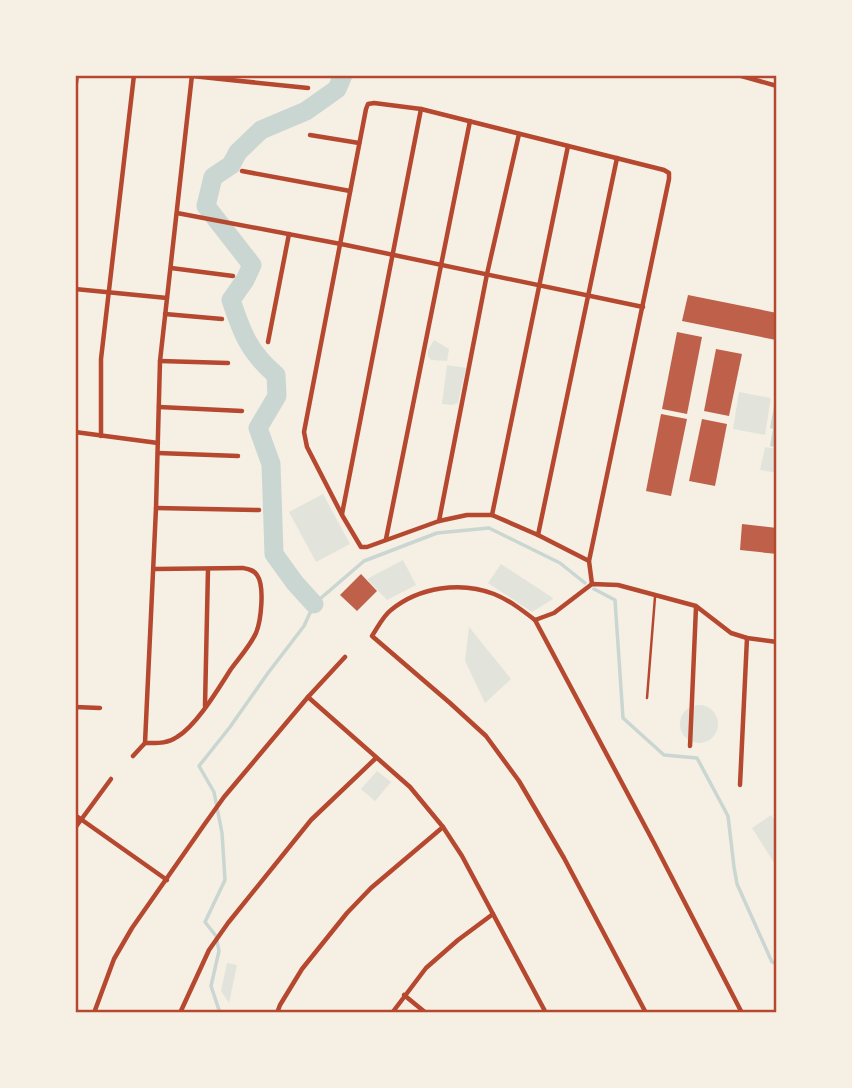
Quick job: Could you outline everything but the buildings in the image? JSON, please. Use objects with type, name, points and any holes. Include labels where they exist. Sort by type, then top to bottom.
[{"type":"street","points":[[75,90],[77,75]]},
{"type":"street","points":[[101,436],[101,359],[134,75]]},
{"type":"street","points":[[133,756],[145,743],[154,569],[160,361],[192,75],[308,88]]},
{"type":"street","points":[[738,75],[777,86]]},
{"type":"street","points":[[589,561],[538,535],[492,516],[467,515],[439,521],[361,547],[307,447],[304,432],[368,104],[421,109],[669,173],[589,561],[592,584]]},
{"type":"street","points":[[342,515],[421,109]]},
{"type":"street","points":[[386,539],[470,121]]},
{"type":"street","points":[[439,521],[487,275],[519,134]]},
{"type":"street","points":[[310,135],[359,143]]},
{"type":"street","points":[[492,516],[568,146]]},
{"type":"street","points":[[538,535],[617,158]]},
{"type":"street","points":[[242,171],[350,191]]},
{"type":"street","points":[[177,214],[340,244],[643,307]]},
{"type":"street","points":[[268,342],[289,234]]},
{"type":"street","points":[[171,268],[233,276]]},
{"type":"street","points":[[75,289],[167,298]]},
{"type":"street","points":[[165,314],[222,320]]},
{"type":"street","points":[[160,361],[228,363]]},
{"type":"street","points":[[159,407],[242,411]]},
{"type":"street","points":[[75,432],[158,443]]},
{"type":"street","points":[[158,453],[238,456]]},
{"type":"street","points":[[156,508],[259,510]]},
{"type":"street","points":[[145,743],[166,742],[185,731],[254,636],[260,621],[261,594],[256,572],[243,568],[154,569]]},
{"type":"street","points":[[205,706],[208,569]]},
{"type":"street","points":[[535,620],[554,613],[592,584],[618,585],[696,606],[731,633],[777,642]]},
{"type":"street","points":[[646,1013],[564,858],[519,780],[485,736],[372,636],[389,611],[411,597],[442,588],[468,588],[491,592],[535,620],[742,1013]]},
{"type":"street","points":[[690,746],[696,606]]},
{"type":"street","points":[[740,785],[747,638]]},
{"type":"street","points":[[94,1013],[114,959],[132,928],[204,825],[224,797],[345,657]]},
{"type":"street","points":[[308,697],[410,787],[443,827],[462,856],[546,1013]]},
{"type":"street","points":[[75,707],[100,708]]},
{"type":"street","points":[[180,1013],[209,950],[228,923],[311,820],[376,758]]},
{"type":"street","points":[[75,828],[78,817],[110,779]]},
{"type":"street","points":[[78,817],[167,880]]},
{"type":"street","points":[[277,1013],[302,969],[347,913],[371,888],[443,827]]},
{"type":"street","points":[[392,1013],[426,968],[494,914]]},
{"type":"street","points":[[404,995],[426,1013]]},
{"type":"lane","points":[[647,698],[656,594]]},
{"type":"shaded area","points":[[434,340],[449,349],[447,361],[431,360],[428,356],[428,350]]},
{"type":"shaded area","points":[[447,365],[466,368],[458,403],[452,405],[442,404]]},
{"type":"shaded area","points":[[739,392],[771,398],[765,435],[733,429]]},
{"type":"shaded area","points":[[776,395],[777,448],[770,446],[773,429],[770,428]]},
{"type":"shaded area","points":[[765,447],[777,449],[777,473],[760,470]]},
{"type":"shaded area","points":[[323,494],[350,544],[316,562],[289,512]]},
{"type":"shaded area","points":[[403,560],[416,585],[387,600],[367,579]]},
{"type":"shaded area","points":[[501,564],[553,599],[532,612],[488,583]]},
{"type":"shaded area","points":[[469,627],[511,679],[485,703],[465,661]]},
{"type":"shaded area","points":[[699,705],[712,711],[718,724],[712,737],[699,743],[686,737],[680,724],[686,711]]},
{"type":"shaded area","points":[[377,771],[391,782],[375,801],[361,789]]},
{"type":"shaded area","points":[[771,815],[777,824],[776,866],[752,828]]},
{"type":"shaded area","points":[[227,963],[237,965],[229,1003],[221,991]]},
{"type":"waterway","points":[[314,604],[274,554],[271,464],[258,428],[277,396],[276,375],[247,341],[231,300],[252,265],[206,206],[213,177],[231,165],[238,152],[261,130],[306,111],[337,89],[343,75]]},
{"type":"waterway","points":[[220,1013],[211,986],[219,951],[216,936],[205,922],[225,880],[222,833],[214,792],[199,766],[304,626],[314,604],[364,561],[437,533],[489,528],[560,563],[585,583]]},
{"type":"waterway","points":[[594,589],[615,600],[623,718],[664,755],[697,758],[728,816],[737,884],[772,962],[777,964]]}]
